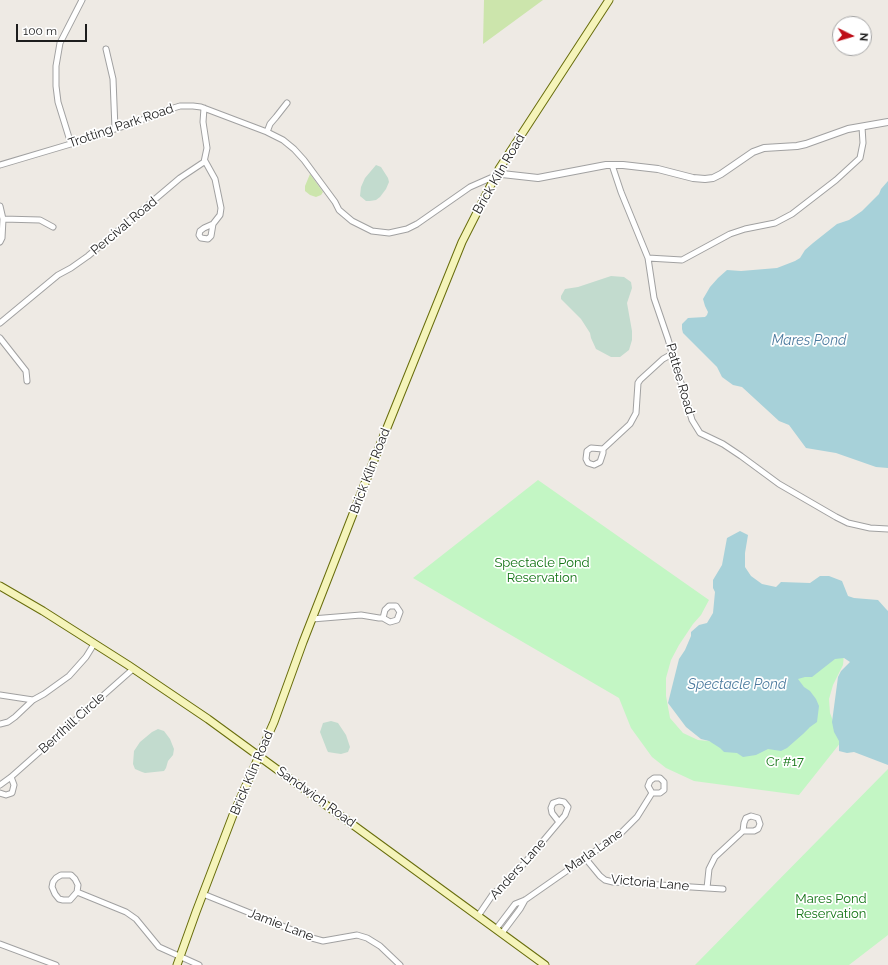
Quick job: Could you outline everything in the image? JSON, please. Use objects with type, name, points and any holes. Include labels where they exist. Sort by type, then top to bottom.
[{"type":"main road","name":"Brick Kiln Road","points":[[177,965],[233,815],[274,722],[312,619],[442,288],[462,242],[495,176],[609,0]]},
{"type":"main road","name":"Sandwich Road","points":[[0,586],[43,611],[133,669],[259,755],[545,965]]},
{"type":"street","points":[[71,144],[58,102],[56,66],[60,43],[82,0]]},
{"type":"street","points":[[106,49],[113,79],[115,129]]},
{"type":"street","points":[[267,132],[270,124],[287,103]]},
{"type":"street","name":"Trotting Park Road","points":[[0,165],[71,144],[180,106],[193,106],[204,108],[267,132],[283,140],[294,149],[314,174],[338,210],[352,221],[372,231],[389,233],[407,229],[417,224],[470,187],[495,176]]},
{"type":"street","points":[[204,108],[203,122],[207,148],[205,161],[215,179],[220,201],[220,215],[213,224]]},
{"type":"street","points":[[495,176],[502,174],[538,178],[612,165],[642,166],[693,178],[713,178],[754,152],[764,148],[806,144],[848,128],[888,122]]},
{"type":"street","points":[[648,258],[682,260],[730,234],[745,229],[775,223],[792,214],[836,180],[860,158],[863,144],[862,127]]},
{"type":"street","name":"Percival Road","points":[[0,323],[58,275],[88,256],[180,178],[196,169],[205,161]]},
{"type":"street","name":"Pattee Road","points":[[612,165],[621,192],[648,258],[654,298],[692,420],[700,433],[723,444],[779,484],[836,517],[848,523],[870,528],[888,529]]},
{"type":"street","points":[[0,206],[3,219],[2,238],[0,242]]},
{"type":"street","points":[[3,219],[40,220],[53,227]]},
{"type":"street","points":[[0,338],[26,371],[27,381]]},
{"type":"street","points":[[603,449],[630,424],[636,413],[638,383],[663,358],[672,354]]},
{"type":"street","points":[[312,619],[354,615],[383,618]]},
{"type":"street","points":[[0,724],[8,722],[33,700],[69,676],[86,657],[94,644]]},
{"type":"street","name":"BerrIhill Circle","points":[[0,785],[11,777],[133,669]]},
{"type":"street","points":[[0,696],[33,700]]},
{"type":"street","points":[[0,793],[6,795],[12,793],[14,785],[11,777]]},
{"type":"street","name":"Marla Lane","points":[[499,931],[520,909],[525,900],[608,844],[630,826],[652,793]]},
{"type":"street","name":"Anders Lane","points":[[478,916],[493,894],[515,874],[559,822]]},
{"type":"street","points":[[707,888],[709,869],[719,852],[743,831]]},
{"type":"street","name":"Victoria Lane","points":[[586,859],[597,873],[608,881],[723,889]]},
{"type":"street","points":[[61,875],[71,875],[78,885],[77,892],[70,900],[63,900],[55,894],[52,887],[53,882],[61,875]]},
{"type":"street","points":[[77,892],[126,912],[136,919],[159,947],[199,965]]},
{"type":"street","name":"Jamie Lane","points":[[203,894],[312,938],[323,941],[356,935],[367,938],[380,946],[400,965]]},
{"type":"street","points":[[0,944],[56,965]]},
{"type":"green space","points":[[484,0],[543,0],[483,44]]},
{"type":"green space","points":[[376,165],[381,167],[389,182],[380,197],[376,200],[366,201],[360,196],[361,187],[365,178]]},
{"type":"green space","points":[[310,174],[323,192],[321,195],[316,197],[305,191],[305,186]]},
{"type":"green space","points":[[611,276],[624,277],[631,282],[632,288],[627,303],[632,331],[632,340],[629,350],[620,357],[611,357],[596,349],[590,333],[581,319],[561,299],[565,289],[578,287]]},
{"type":"green space","name":"Spectacle Pond Reservation","points":[[538,480],[709,600],[701,615],[679,645],[671,660],[666,678],[666,696],[670,718],[683,733],[698,740],[728,743],[790,675],[844,654],[843,665],[833,685],[829,699],[830,713],[841,742],[799,795],[694,781],[666,768],[652,757],[631,728],[619,698],[413,578]]},
{"type":"green space","points":[[331,721],[338,723],[346,735],[350,747],[348,752],[341,754],[328,752],[320,732],[323,723]]},
{"type":"green space","points":[[158,729],[164,731],[170,739],[174,749],[173,755],[168,761],[166,768],[164,771],[145,773],[135,769],[133,764],[134,751],[140,742]]},
{"type":"green space","name":"Mares Pond Reservation","points":[[888,769],[888,935],[849,965],[695,965]]},
{"type":"water","name":"Mares Pond","points":[[888,181],[888,468],[876,467],[836,453],[806,448],[789,425],[779,421],[742,387],[733,385],[722,377],[717,367],[683,333],[682,324],[688,318],[705,317],[707,315],[708,312],[703,299],[710,287],[727,270],[741,271],[777,268],[795,261],[800,258],[805,250],[837,224],[849,220],[862,211],[879,194],[881,189]]},
{"type":"water","name":"Spectacle Pond","points":[[740,531],[748,535],[745,553],[745,567],[751,576],[762,584],[776,587],[781,582],[810,583],[820,576],[829,576],[842,581],[848,596],[878,600],[888,611],[888,765],[854,752],[847,753],[839,751],[839,741],[834,732],[832,722],[838,677],[841,671],[850,662],[844,658],[835,659],[812,677],[798,679],[816,699],[819,706],[817,722],[787,748],[781,751],[768,749],[756,755],[743,757],[737,753],[724,752],[709,741],[701,739],[686,727],[668,703],[679,659],[685,650],[691,636],[691,632],[699,625],[707,623],[713,613],[715,592],[713,588],[713,580],[722,565],[727,538]]},
{"type":"park label","name":"Cr #17","points":[[785,762]]}]
